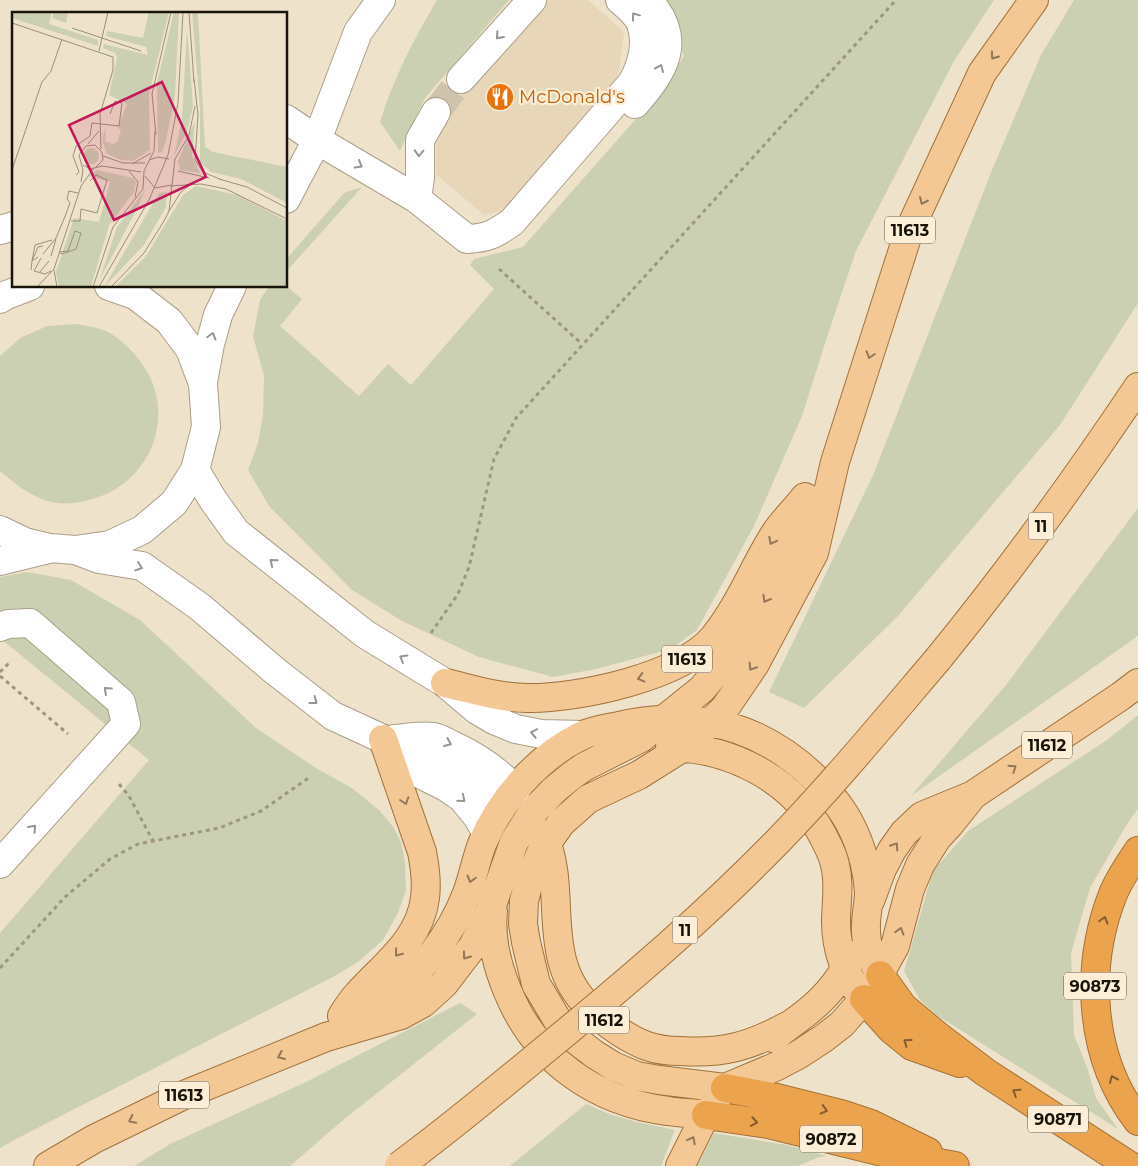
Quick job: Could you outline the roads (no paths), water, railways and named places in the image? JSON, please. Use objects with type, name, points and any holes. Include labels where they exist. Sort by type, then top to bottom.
[{"type":"highway","name":"90873","points":[[1138,851],[1114,893],[1106,913],[1099,941],[1095,991],[1097,1018],[1109,1069],[1125,1103],[1138,1121]]},
{"type":"highway","name":"90871","points":[[880,975],[889,990],[910,1013],[985,1072],[1130,1166]]},
{"type":"highway","name":"90871","points":[[864,999],[891,1029],[912,1046],[985,1072]]},
{"type":"highway","name":"90872","points":[[725,1088],[810,1106],[871,1124],[955,1166]]},
{"type":"highway","name":"90872","points":[[706,1115],[768,1124],[891,1154],[955,1166]]},
{"type":"main road","name":"11613","points":[[711,722],[725,708],[755,664],[814,553],[835,462],[910,231],[982,73],[1034,0]]},
{"type":"main road","name":"11","points":[[399,1166],[459,1121],[612,994],[704,914],[792,826],[850,762],[990,596],[1075,480],[1138,387]]},
{"type":"main road","name":"11613","points":[[445,683],[498,696],[528,698],[587,693],[648,676],[680,664],[703,649],[714,638],[752,578],[776,532],[835,462]]},
{"type":"main road","name":"11613","points":[[665,719],[702,689],[730,656],[751,626],[835,462]]},
{"type":"main road","name":"11612","points":[[501,811],[532,813],[547,842],[555,874],[558,944],[568,979],[584,1003],[619,1032],[649,1047],[664,1050],[718,1052],[742,1047],[786,1026],[814,1007],[831,989],[846,968],[855,950],[882,869],[904,833],[922,816],[973,795],[1138,683]]},
{"type":"main road","name":"11612","points":[[501,811],[540,764],[582,735],[626,724],[665,719],[711,722],[751,735],[779,749],[814,777],[835,802],[852,828],[864,859],[869,893],[866,933],[869,947],[880,975]]},
{"type":"main road","points":[[496,892],[516,838],[532,813],[565,780],[584,767],[641,738],[665,719]]},
{"type":"main road","name":"11612","points":[[711,722],[682,748],[639,775],[588,799],[561,823],[547,842],[532,873],[524,901],[524,924],[530,963],[536,984],[558,1021],[572,1037],[594,1054],[613,1066],[636,1076],[725,1088],[798,1055],[842,1024],[864,999],[880,975],[895,946],[910,889],[920,865],[937,838],[973,795]]},
{"type":"main road","points":[[326,1037],[357,995],[394,959],[403,947],[418,923],[426,898],[425,868],[422,852],[383,739]]},
{"type":"main road","points":[[609,755],[644,747],[682,748],[715,752],[744,763],[778,783],[796,799],[815,822],[830,849],[837,880],[837,941],[852,982],[864,999]]},
{"type":"main road","name":"11613","points":[[326,1037],[419,971],[434,952],[457,915],[501,811]]},
{"type":"main road","name":"11612","points":[[501,811],[516,838],[526,873],[526,892]]},
{"type":"main road","points":[[501,811],[495,850],[499,867],[492,918],[493,940],[502,977],[514,1007],[530,1033],[546,1052],[570,1074],[602,1092],[624,1101],[667,1111],[706,1115]]},
{"type":"main road","name":"11613","points":[[48,1166],[94,1139],[184,1095],[326,1037],[394,1017],[423,1003],[444,984],[473,946],[490,912],[496,892]]},
{"type":"main road","name":"11612","points":[[680,1166],[706,1115],[734,1076],[761,1047],[786,1026]]},
{"type":"street","points":[[288,195],[317,140],[358,32],[381,0]]},
{"type":"street","points":[[461,78],[532,0]]},
{"type":"street","points":[[467,239],[482,238],[494,234],[512,222],[632,83],[640,67],[644,51],[643,36],[641,23],[620,0]]},
{"type":"street","points":[[288,120],[317,140],[417,199],[467,239],[488,245],[508,244],[517,238],[645,94],[661,70],[668,47],[667,29],[659,12],[648,0]]},
{"type":"street","points":[[417,199],[420,177],[420,140],[436,112]]},
{"type":"street","points":[[288,172],[317,140]]},
{"type":"street","points":[[0,299],[25,288]]},
{"type":"street","points":[[115,288],[135,295],[169,321],[190,350],[203,384]]},
{"type":"street","points":[[0,561],[62,549],[110,545],[142,530],[174,503],[195,470],[206,428],[203,384],[210,344],[218,315],[231,288]]},
{"type":"street","points":[[195,470],[213,500],[236,532],[365,634],[445,683],[477,710],[494,720],[516,729],[541,734],[582,735]]},
{"type":"street","points":[[0,530],[25,542],[99,559],[142,566],[200,607],[275,672],[333,716],[383,739],[412,770],[446,787],[462,798],[476,815],[501,811],[488,765],[470,754],[434,737],[383,739]]},
{"type":"street","points":[[0,627],[8,624],[30,623],[120,702],[126,724],[0,864]]},
{"type":"tunnel","points":[[436,112],[461,79]]},
{"type":"place","name":"McDonald's","points":[[500,97]]}]
